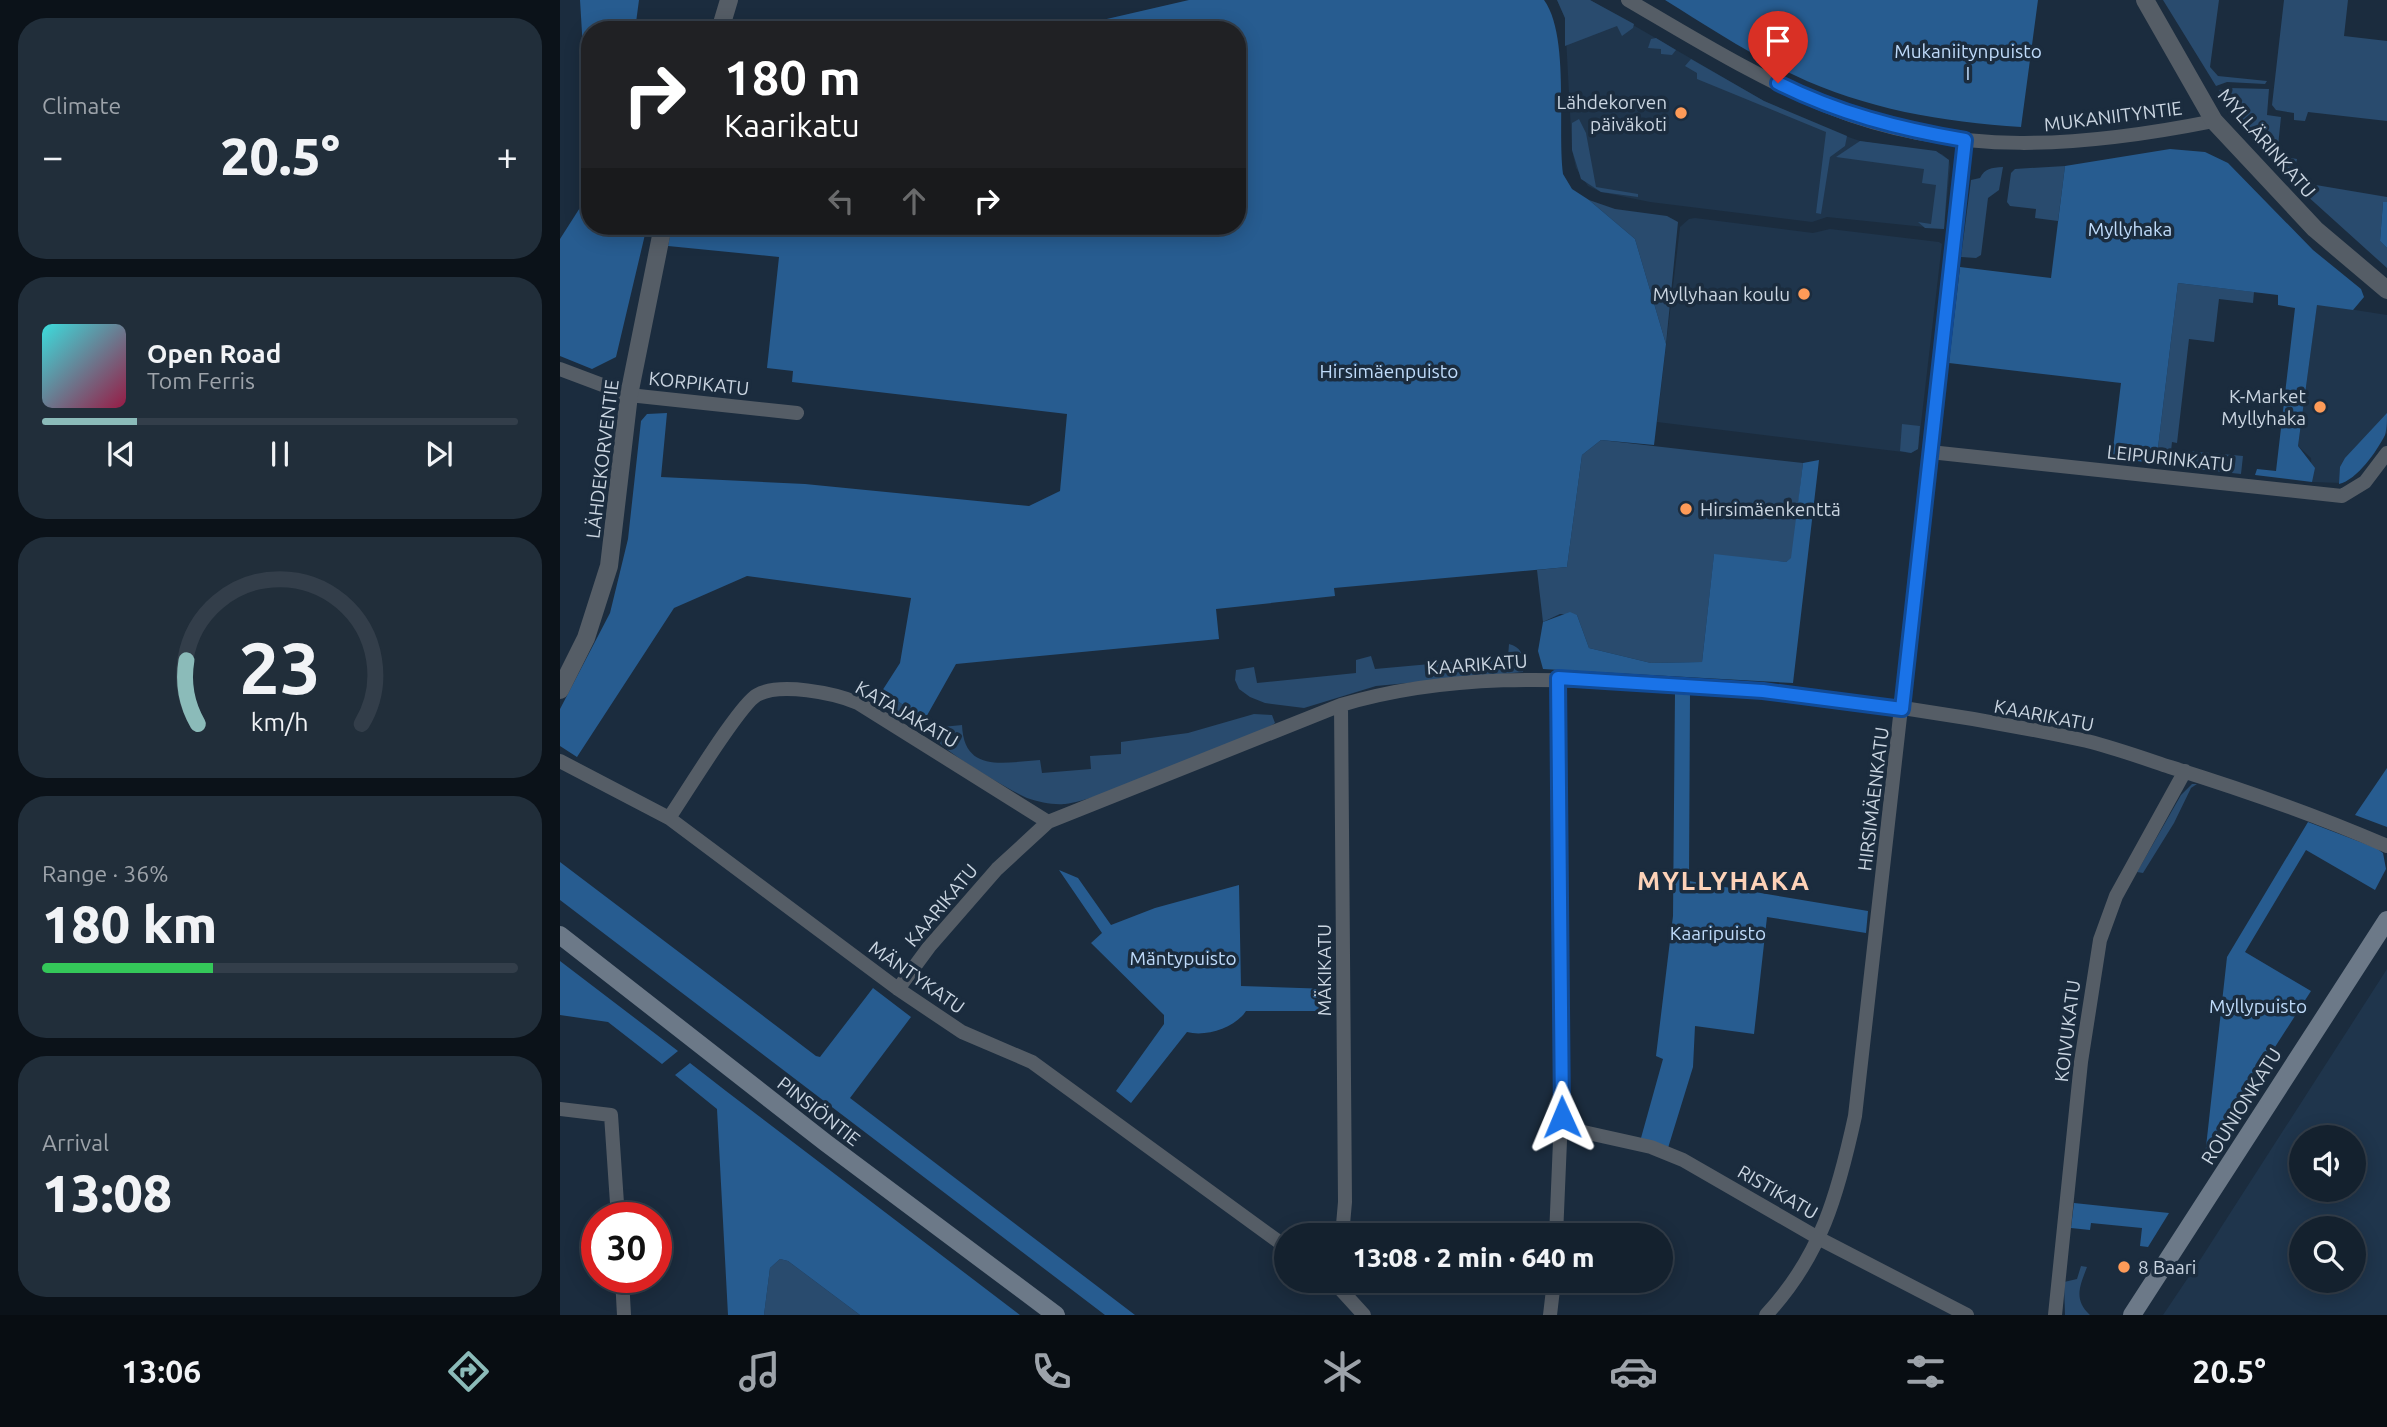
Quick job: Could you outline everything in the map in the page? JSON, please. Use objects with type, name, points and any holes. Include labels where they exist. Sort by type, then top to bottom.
[{"type":"main road","name":"ROUNIONKATU","points":[[2132,1315],[2387,920]]},
{"type":"main road","name":"PINSIÖNTIE","points":[[560,936],[826,1143],[1056,1315]]},
{"type":"street","points":[[723,21],[729,0]]},
{"type":"street","name":"MUKANIITYNTIE","points":[[1628,0],[1744,66],[1830,107],[1913,132],[2013,144],[2088,142],[2214,121]]},
{"type":"street","name":"MYLLÄRINKATU","points":[[2145,0],[2185,75],[2214,121],[2315,229],[2387,290]]},
{"type":"street","name":"HIRSIMÄENKATU","points":[[1766,1315],[1790,1287],[1820,1238],[1845,1161],[1855,1113],[1965,140]]},
{"type":"street","name":"LÄHDEKORVENTIE","points":[[560,690],[586,638],[609,566],[629,395],[661,235]]},
{"type":"street","name":"KORPIKATU","points":[[560,370],[629,395],[797,413]]},
{"type":"street","name":"LEIPURINKATU","points":[[1930,452],[2342,496],[2365,482],[2387,453]]},
{"type":"street","points":[[1557,1223],[1561,1127],[1558,678]]},
{"type":"street","name":"KAARIKATU","points":[[898,989],[997,869],[1048,822],[1341,705],[1379,694],[1425,686],[1558,678],[1775,692],[1902,709],[2089,742],[2318,816],[2387,846]]},
{"type":"street","name":"KATAJAKATU","points":[[670,818],[748,701],[773,689],[832,695],[858,703],[1048,822]]},
{"type":"street","name":"MÄKIKATU","points":[[1341,705],[1343,1223]]},
{"type":"street","name":"MÄNTYKATU","points":[[560,761],[670,818],[898,989],[961,1032],[1032,1062],[1274,1238]]},
{"type":"street","name":"KOIVUKATU","points":[[2056,1315],[2081,1062],[2100,940],[2116,896],[2185,771]]},
{"type":"street","points":[[560,1109],[611,1115],[617,1202]]},
{"type":"street","name":"RISTIKATU","points":[[1561,1127],[1619,1139],[1683,1160],[1820,1238],[1967,1315]]},
{"type":"street","points":[[623,1293],[624,1315]]},
{"type":"street","points":[[1346,1293],[1364,1315]]},
{"type":"street","points":[[1550,1315],[1553,1293]]},
{"type":"shaded area","name":"Lähdekorven päiväkoti","points":[[1557,0],[1590,0],[1764,101],[1834,132],[1860,141],[1942,154],[1949,160],[1950,167],[1944,229],[1827,217],[1812,222],[1650,202],[1601,192],[1588,186],[1576,168],[1572,150],[1565,18]]},
{"type":"shaded area","points":[[1557,0],[1590,0],[1634,24],[1633,28],[1622,36],[1617,26],[1565,46],[1565,18]]},
{"type":"shaded area","points":[[2163,0],[2219,0],[2210,67],[2218,76],[2267,81],[2265,84],[2227,82],[2216,86]]},
{"type":"shaded area","points":[[2284,0],[2348,0],[2344,36],[2387,41],[2387,121],[2308,112],[2305,121],[2294,120],[2294,113],[2276,110],[2272,105]]},
{"type":"shaded area","points":[[1656,38],[1676,50],[1672,55],[1661,54],[1661,49],[1648,48],[1651,39]]},
{"type":"shaded area","points":[[1691,59],[1764,101],[1847,136],[1845,146],[1830,157],[1821,214],[1816,213],[1826,132],[1697,79],[1697,73],[1685,66]]},
{"type":"shaded area","points":[[2269,89],[2267,115],[2281,117],[2277,156],[2297,159],[2292,180],[2266,153],[2219,90]]},
{"type":"shaded area","points":[[1579,119],[1586,133],[1596,187],[1638,194],[1638,197],[1601,192],[1581,179],[1572,150],[1572,123]]},
{"type":"shaded area","points":[[1860,141],[1936,151],[1949,160],[1944,229],[1925,228],[1918,222],[1931,224],[1936,185],[1922,183],[1924,169],[1836,157]]},
{"type":"shaded area","points":[[2065,166],[2058,221],[2035,218],[2036,209],[2010,206],[2007,202],[2011,173],[2015,169]]},
{"type":"shaded area","points":[[2003,167],[1999,190],[1988,198],[1981,255],[1976,258],[1961,257],[1971,180],[1980,178],[1989,169]]},
{"type":"shaded area","points":[[2310,184],[2387,197],[2387,202],[2383,202],[2380,241],[2387,248],[2387,268],[2305,194]]},
{"type":"shaded area","points":[[1589,200],[1615,209],[1667,216],[1678,222],[1666,344],[1635,239]]},
{"type":"shaded area","name":"Myllyhaan koulu","points":[[1689,219],[1813,233],[1830,229],[1942,244],[1918,449],[1911,453],[1657,422],[1680,227]]},
{"type":"shaded area","points":[[2178,283],[2254,292],[2253,303],[2219,299],[2214,342],[2189,339],[2177,443],[2172,442],[2171,451],[2176,452],[2175,466],[2156,464]]},
{"type":"shaded area","points":[[2317,304],[2387,315],[2387,433],[2356,474],[2342,483],[2312,482],[2311,458],[2298,446]]},
{"type":"shaded area","points":[[1902,424],[1920,426],[1918,449],[1911,453],[1900,451]]},
{"type":"shaded area","name":"Hirsimäenkenttä","points":[[1601,440],[1803,463],[1792,558],[1786,562],[1714,555],[1702,662],[1651,663],[1589,648],[1577,615],[1560,614],[1543,622],[1537,570],[1567,567],[1582,455]]},
{"type":"shaded area","points":[[2188,451],[2243,456],[2241,474],[2186,468]]},
{"type":"shaded area","points":[[1509,644],[1522,654],[1523,672],[1376,686],[1304,708],[1265,703],[1250,697],[1239,689],[1235,680],[1236,670],[1254,667],[1257,683],[1356,673],[1356,660],[1371,656],[1375,669],[1508,657]]},
{"type":"shaded area","points":[[882,691],[925,719],[919,729],[877,703]]},
{"type":"shaded area","points":[[1254,714],[1272,715],[1275,723],[1238,742],[1172,769],[1105,793],[1064,804],[1041,802],[1019,794],[965,762],[937,740],[942,727],[962,725],[964,741],[970,751],[989,762],[1040,760],[1042,773],[1091,769],[1090,756],[1121,754],[1121,742],[1188,733]]},
{"type":"shaded area","points":[[2192,784],[2197,784],[2191,788],[2174,823],[2143,873],[2137,872],[2181,795]]},
{"type":"shaded area","points":[[2387,969],[2387,1315],[2163,1315],[2202,1257]]},
{"type":"shaded area","points":[[780,1259],[788,1261],[860,1315],[764,1315],[770,1268]]},
{"type":"shaded area","points":[[2081,1266],[2087,1267],[2080,1286],[2080,1298],[2090,1315],[2065,1315],[2064,1282],[2077,1279]]},
{"type":"green space","points":[[580,0],[639,0],[636,21],[581,21]]},
{"type":"green space","name":"Hirsimäenpuisto","points":[[1189,0],[1544,0],[1552,16],[1560,58],[1563,174],[1572,189],[1635,239],[1666,344],[1654,445],[1601,440],[1582,455],[1567,567],[1334,588],[1335,596],[1216,609],[1219,639],[956,664],[925,719],[882,691],[900,663],[911,598],[747,576],[674,608],[577,757],[560,746],[560,709],[610,613],[628,539],[641,421],[647,414],[667,413],[661,477],[805,484],[1029,506],[1060,491],[1067,414],[792,382],[793,371],[767,368],[779,257],[668,246],[670,235],[1246,235],[1246,21],[1098,21]]},
{"type":"green space","name":"Mukaniitynpuisto I","points":[[1665,0],[2038,0],[2021,127],[1963,122],[1905,112],[1848,97],[1777,67]]},
{"type":"green space","name":"Myllyhaka","points":[[2170,149],[2205,152],[2228,163],[2313,250],[2361,289],[2364,297],[2353,310],[2317,305],[2298,446],[2315,468],[2312,482],[2255,475],[2257,469],[2276,471],[2295,308],[2278,305],[2278,295],[2178,283],[2156,464],[2112,457],[2121,383],[1949,363],[1960,267],[2051,278],[2065,166]]},
{"type":"green space","points":[[2383,202],[2387,202],[2387,248],[2380,241]]},
{"type":"green space","points":[[581,206],[581,235],[645,235],[616,357],[592,369],[560,356],[560,239]]},
{"type":"green space","points":[[2387,413],[2385,435],[2377,449],[2353,477],[2339,484],[2340,467],[2345,458]]},
{"type":"green space","points":[[1819,460],[1793,683],[1543,669],[1538,651],[1543,622],[1570,612],[1577,615],[1589,648],[1651,663],[1702,662],[1714,554],[1786,562],[1791,558],[1803,463]]},
{"type":"green space","name":"Kaaripuisto","points":[[1675,692],[1690,694],[1689,881],[1868,911],[1866,933],[1767,917],[1754,1034],[1695,1026],[1693,1067],[1668,1148],[1641,1138],[1663,1059],[1656,1056],[1673,916]]},
{"type":"green space","points":[[2387,768],[2387,827],[2355,815]]},
{"type":"green space","name":"Myllypuisto","points":[[2308,822],[2376,848],[2383,853],[2386,869],[2375,890],[2306,850],[2245,952],[2311,991],[2205,1156],[2227,957]]},
{"type":"green space","points":[[560,862],[816,1056],[820,1057],[873,988],[911,1017],[850,1098],[1135,1315],[1105,1315],[560,900]]},
{"type":"green space","name":"Mäntypuisto","points":[[1059,870],[1078,878],[1111,925],[1155,908],[1239,885],[1241,986],[1330,989],[1330,1011],[1246,1011],[1235,1022],[1220,1030],[1187,1032],[1131,1103],[1116,1091],[1164,1024],[1164,1015],[1091,943],[1102,933]]},
{"type":"green space","points":[[560,961],[678,1051],[662,1064],[608,1022],[560,1015]]},
{"type":"green space","points":[[690,1063],[1020,1315],[860,1315],[788,1261],[780,1259],[770,1268],[764,1315],[728,1315],[717,1109],[675,1075]]},
{"type":"green space","points":[[2074,1203],[2169,1213],[2148,1247],[2140,1246],[2142,1228],[2091,1223],[2090,1230],[2071,1228]]},
{"type":"place","name":"Lähdekorven päiväkoti","points":[[1681,113]]},
{"type":"place","name":"Myllyhaan koulu","points":[[1804,294]]},
{"type":"place","name":"K-Market Myllyhaka","points":[[2320,407]]},
{"type":"place","name":"Hirsimäenkenttä","points":[[1686,509]]},
{"type":"place","name":"8 Baari","points":[[2124,1267]]},
{"type":"district","name":"MYLLYHAKA","points":[[1724,881]]},
{"type":"route","points":[[1562,1117],[1558,678],[1813,695],[1902,709],[1965,140],[1913,132],[1857,116],[1830,107],[1778,83]]}]
